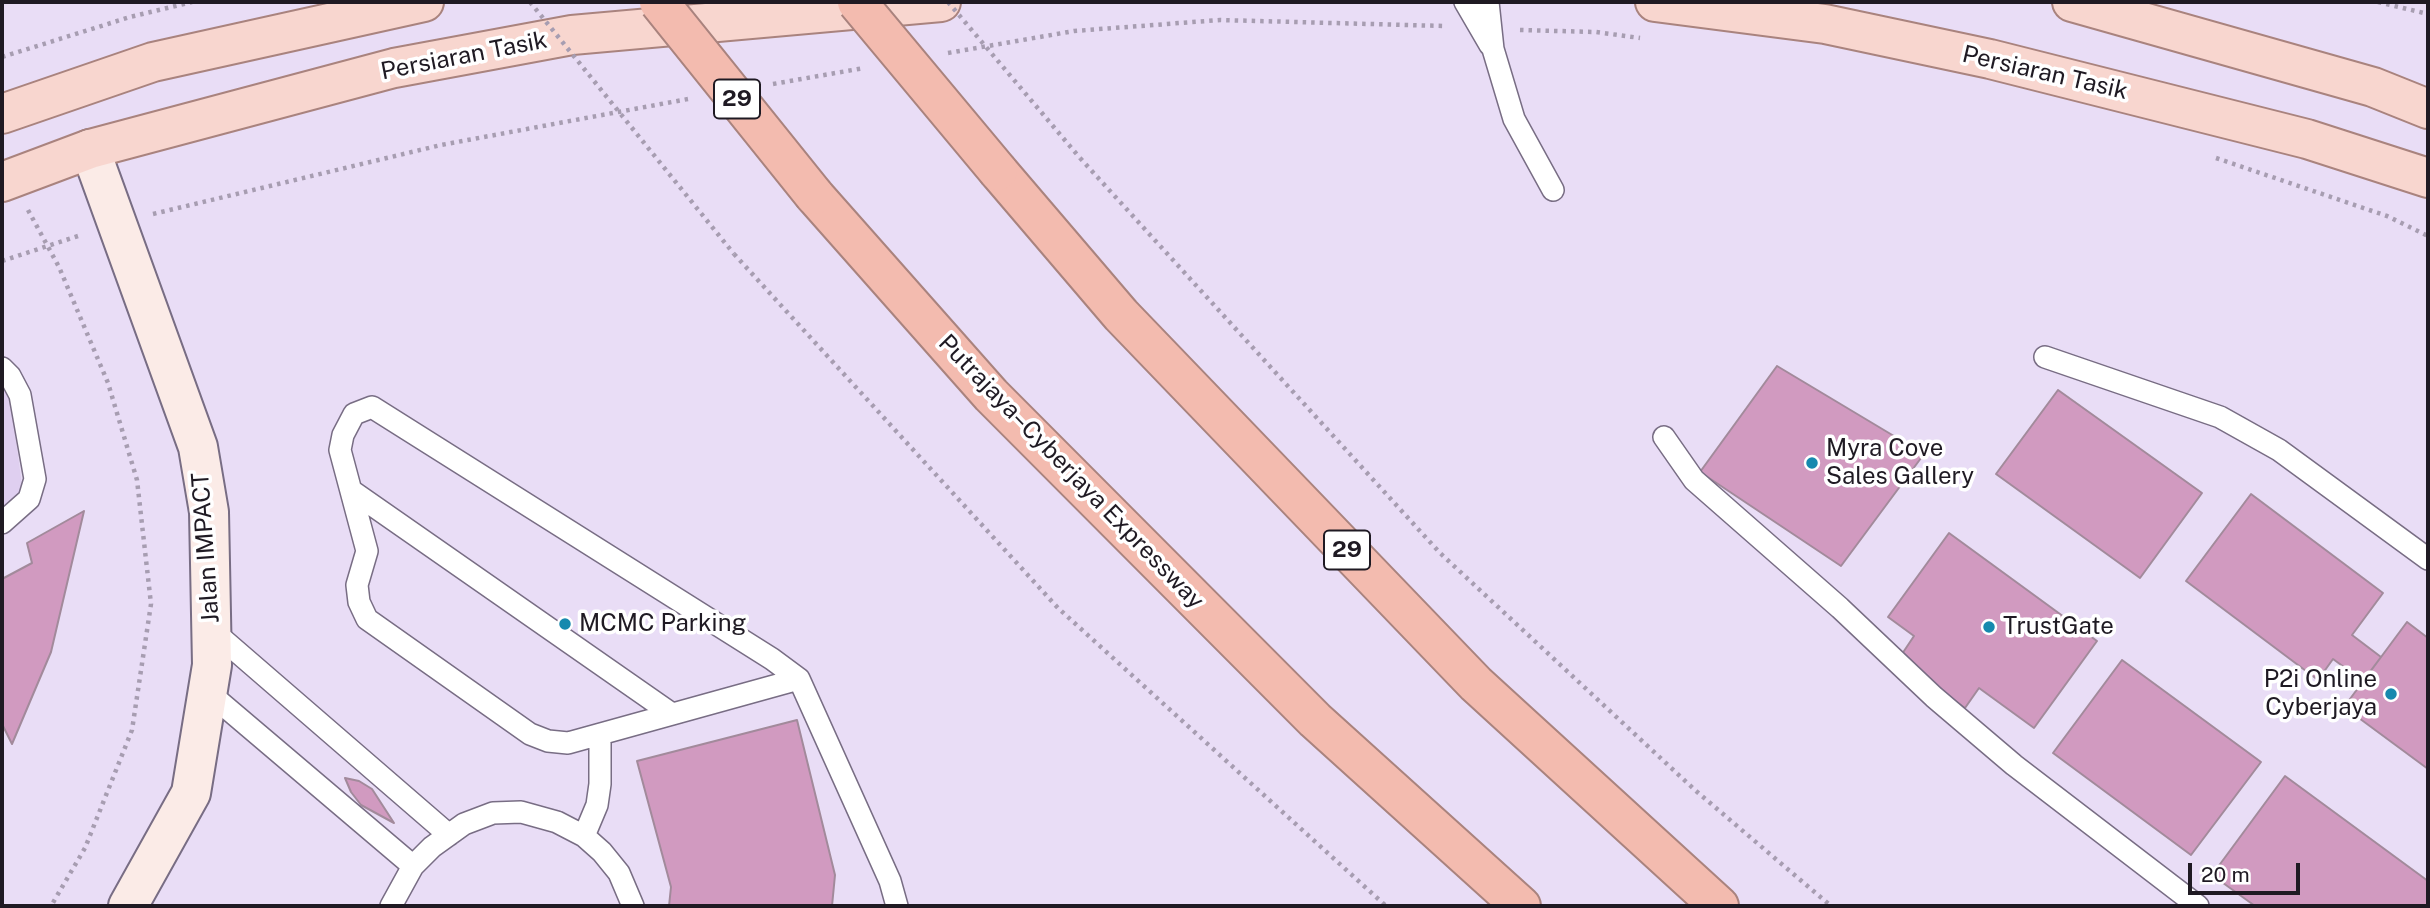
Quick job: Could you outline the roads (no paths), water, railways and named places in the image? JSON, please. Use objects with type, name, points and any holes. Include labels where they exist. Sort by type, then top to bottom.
[{"type":"highway","name":"Putrajaya–Cyberjaya Expressway","points":[[659,2],[814,195],[991,395],[1315,720],[1521,906]]},
{"type":"highway","name":"29","points":[[857,2],[1121,315],[1476,684],[1719,906]]},
{"type":"main road","points":[[2,114],[153,62],[424,2]]},
{"type":"main road","name":"Persiaran Tasik","points":[[6,181],[90,149],[328,84],[509,46],[586,34],[941,2]]},
{"type":"main road","name":"Persiaran Tasik","points":[[1655,2],[1825,24],[1990,59],[2307,139],[2428,178]]},
{"type":"main road","points":[[2072,2],[2373,88],[2428,108]]},
{"type":"street","name":"Jalan IMPACT","points":[[90,149],[198,447],[209,512],[212,630],[208,692],[191,793],[128,906]]},
{"type":"lane","points":[[1465,2],[1488,35]]},
{"type":"lane","points":[[1488,2],[1488,35],[1514,119],[1553,190]]},
{"type":"lane","points":[[2045,357],[2220,417],[2279,450],[2428,559]]},
{"type":"lane","points":[[2,368],[10,376],[20,395],[35,478],[29,499],[2,523]]},
{"type":"lane","points":[[799,679],[568,743],[548,741],[530,734],[367,619],[359,602],[358,585],[367,551],[340,450],[343,435],[354,414],[372,407],[761,651],[799,679],[890,881],[897,906]]},
{"type":"lane","points":[[1664,437],[1694,480],[1840,608],[1934,696],[2014,765],[2199,906]]},
{"type":"lane","points":[[352,491],[672,714]]},
{"type":"lane","points":[[212,630],[449,835]]},
{"type":"lane","points":[[208,692],[413,866]]},
{"type":"lane","points":[[583,836],[597,805],[600,735]]},
{"type":"lane","points":[[391,906],[413,866],[464,824],[493,813],[522,812],[557,822],[583,836],[603,852],[619,873],[633,906]]},
{"type":"place","name":"Myra Cove Sales Gallery","points":[[1812,463]]},
{"type":"place","name":"MCMC Parking","points":[[565,624]]},
{"type":"place","name":"TrustGate","points":[[1989,627]]},
{"type":"place","name":"P2i Online Cyberjaya","points":[[2391,694]]}]
